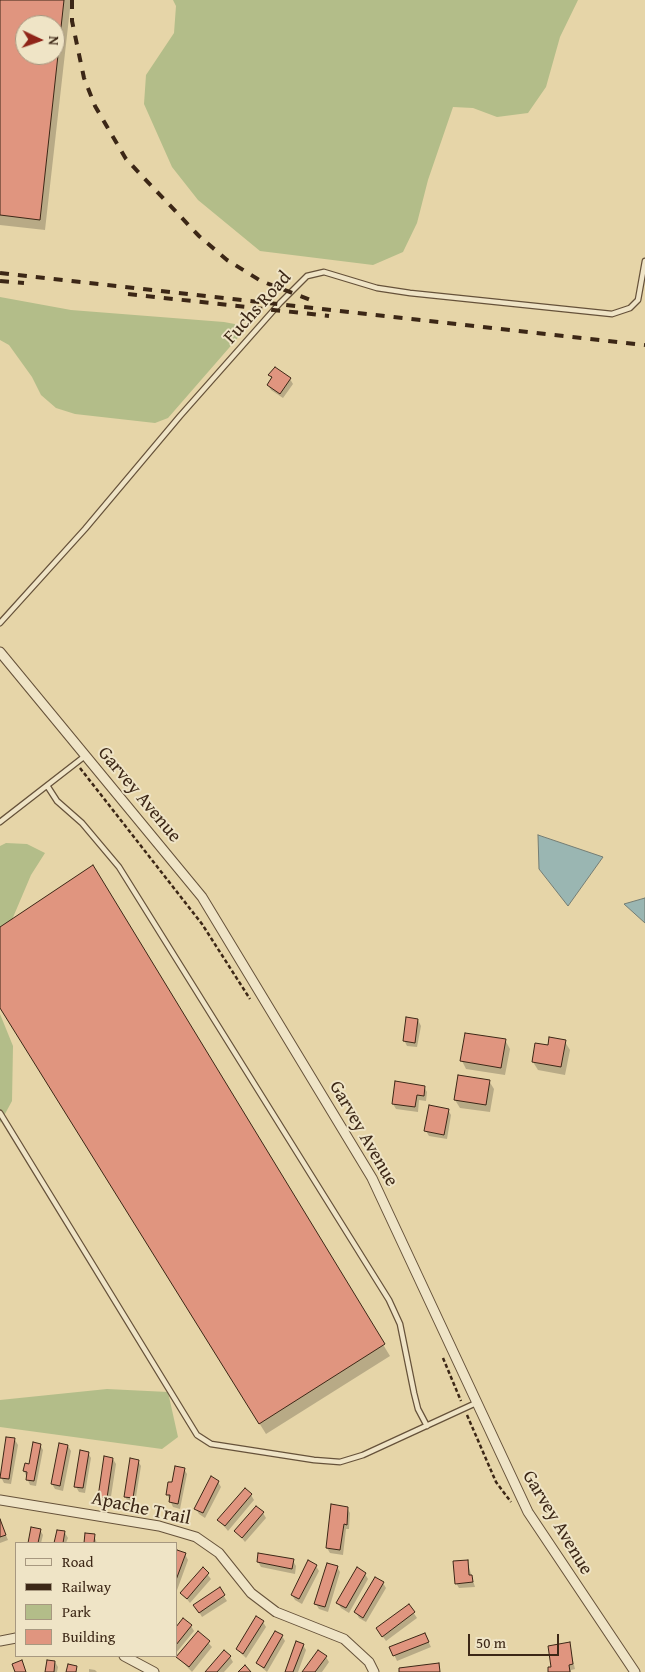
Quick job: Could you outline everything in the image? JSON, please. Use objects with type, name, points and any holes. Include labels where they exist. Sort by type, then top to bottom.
[{"type":"street","name":"Garvey Avenue","points":[[0,652],[202,897],[372,1178],[528,1512],[635,1672]]},
{"type":"street","name":"Apache Trail","points":[[0,1500],[159,1526],[196,1537],[219,1553],[251,1594],[276,1612],[344,1639],[369,1662],[374,1672]]},
{"type":"street","points":[[0,1641],[15,1638]]},
{"type":"street","points":[[126,1657],[154,1672]]},
{"type":"lane","name":"Fuchs Road","points":[[0,623],[85,530],[280,303],[307,276],[324,272],[377,288],[410,293],[612,314],[630,308],[638,300],[645,261]]},
{"type":"lane","points":[[0,822],[48,787],[85,756]]},
{"type":"lane","points":[[48,787],[57,801],[82,823],[119,867],[388,1300],[400,1324],[418,1409],[427,1426]]},
{"type":"lane","points":[[0,1113],[198,1435],[211,1444],[314,1460],[340,1462],[363,1455],[476,1403]]},
{"type":"path","points":[[76,764],[202,924],[253,1003]]},
{"type":"path","points":[[440,1350],[496,1482],[513,1505]]},
{"type":"green space","points":[[173,0],[578,0],[560,37],[546,87],[528,113],[497,117],[473,108],[453,107],[428,180],[417,223],[403,252],[373,265],[260,251],[198,200],[172,167],[144,104],[146,75],[174,33],[176,6]]},
{"type":"green space","points":[[0,297],[71,310],[224,322],[240,325],[242,333],[168,418],[155,423],[75,414],[56,408],[41,395],[32,377],[9,345],[0,340]]},
{"type":"green space","points":[[6,843],[27,844],[45,853],[31,875],[3,941],[0,954],[0,846]]},
{"type":"green space","points":[[0,1014],[13,1046],[12,1101],[0,1123]]},
{"type":"green space","points":[[107,1389],[168,1392],[178,1437],[162,1449],[0,1427],[0,1400]]},
{"type":"water","points":[[538,835],[603,857],[568,906],[539,869]]},
{"type":"water","points":[[645,898],[645,923],[624,904]]},
{"type":"building","points":[[0,0],[64,0],[62,15],[15,15],[15,65],[57,65],[40,220],[0,215]]},
{"type":"building","points":[[275,367],[291,378],[280,394],[267,385],[272,377],[268,375]]},
{"type":"building","points":[[93,865],[385,1344],[259,1424],[0,1008],[0,927]]},
{"type":"building","points":[[406,1017],[418,1019],[415,1043],[403,1041]]},
{"type":"building","points":[[465,1033],[506,1039],[501,1068],[460,1061]]},
{"type":"building","points":[[549,1037],[566,1040],[561,1067],[532,1062],[535,1043],[548,1045]]},
{"type":"building","points":[[458,1075],[490,1080],[486,1105],[454,1100]]},
{"type":"building","points":[[395,1081],[425,1086],[424,1096],[417,1095],[415,1107],[392,1104]]},
{"type":"building","points":[[429,1105],[449,1109],[444,1135],[424,1131]]},
{"type":"building","points":[[6,1437],[15,1438],[9,1479],[0,1478]]},
{"type":"building","points":[[33,1442],[41,1444],[34,1481],[26,1480],[27,1472],[23,1471],[25,1463],[29,1464]]},
{"type":"building","points":[[59,1443],[68,1445],[60,1486],[51,1484]]},
{"type":"building","points":[[80,1450],[89,1452],[83,1488],[74,1487]]},
{"type":"building","points":[[104,1456],[113,1458],[107,1498],[98,1497]]},
{"type":"building","points":[[130,1458],[139,1460],[133,1498],[124,1497]]},
{"type":"building","points":[[175,1466],[185,1468],[178,1504],[169,1502],[170,1495],[166,1495],[168,1482],[172,1482]]},
{"type":"building","points":[[211,1476],[219,1481],[203,1513],[194,1509]]},
{"type":"building","points":[[245,1488],[252,1494],[225,1526],[217,1520]]},
{"type":"building","points":[[331,1504],[348,1507],[347,1525],[344,1524],[340,1550],[326,1548]]},
{"type":"building","points":[[256,1506],[264,1512],[242,1538],[234,1531]]},
{"type":"building","points":[[0,1519],[6,1535],[0,1537]]},
{"type":"building","points":[[31,1527],[41,1529],[38,1542],[28,1542]]},
{"type":"building","points":[[57,1530],[65,1531],[63,1542],[54,1542]]},
{"type":"building","points":[[85,1533],[95,1534],[94,1542],[84,1542]]},
{"type":"building","points":[[178,1550],[186,1553],[178,1575]]},
{"type":"building","points":[[258,1553],[294,1559],[292,1569],[257,1562]]},
{"type":"building","points":[[308,1560],[317,1565],[299,1599],[291,1595]]},
{"type":"building","points":[[468,1560],[469,1575],[472,1575],[473,1582],[455,1584],[453,1561]]},
{"type":"building","points":[[327,1563],[338,1566],[325,1607],[314,1604]]},
{"type":"building","points":[[203,1567],[209,1573],[187,1599],[180,1593]]},
{"type":"building","points":[[357,1567],[366,1573],[346,1608],[336,1603]]},
{"type":"building","points":[[375,1577],[384,1582],[363,1618],[354,1612]]},
{"type":"building","points":[[220,1587],[225,1595],[199,1613],[193,1605]]},
{"type":"building","points":[[409,1604],[415,1612],[382,1637],[376,1628]]},
{"type":"building","points":[[256,1616],[264,1621],[243,1654],[236,1649]]},
{"type":"building","points":[[183,1618],[192,1625],[178,1642],[178,1624]]},
{"type":"building","points":[[198,1631],[210,1641],[189,1667],[176,1657],[178,1657]]},
{"type":"building","points":[[275,1631],[283,1635],[264,1668],[256,1663]]},
{"type":"building","points":[[425,1633],[429,1642],[393,1656],[389,1647]]},
{"type":"building","points":[[296,1641],[304,1644],[293,1672],[285,1672]]},
{"type":"building","points":[[570,1642],[573,1664],[569,1665],[570,1672],[548,1672],[548,1667],[551,1667],[548,1646]]},
{"type":"building","points":[[224,1650],[231,1656],[217,1672],[205,1672]]},
{"type":"building","points":[[318,1650],[327,1656],[315,1672],[302,1672]]},
{"type":"building","points":[[22,1660],[26,1672],[15,1672],[12,1664]]},
{"type":"building","points":[[47,1660],[55,1661],[54,1672],[45,1672]]},
{"type":"building","points":[[439,1663],[440,1672],[399,1672],[399,1668]]},
{"type":"building","points":[[68,1664],[77,1666],[76,1672],[66,1672]]},
{"type":"building","points":[[245,1665],[251,1672],[238,1672]]},
{"type":"railway","points":[[72,0],[72,21],[84,78],[95,106],[126,159],[199,236],[227,260],[261,281],[316,302]]},
{"type":"railway","points":[[0,273],[645,345]]},
{"type":"railway","points":[[0,281],[24,283]]},
{"type":"railway","points":[[128,294],[329,316]]}]
